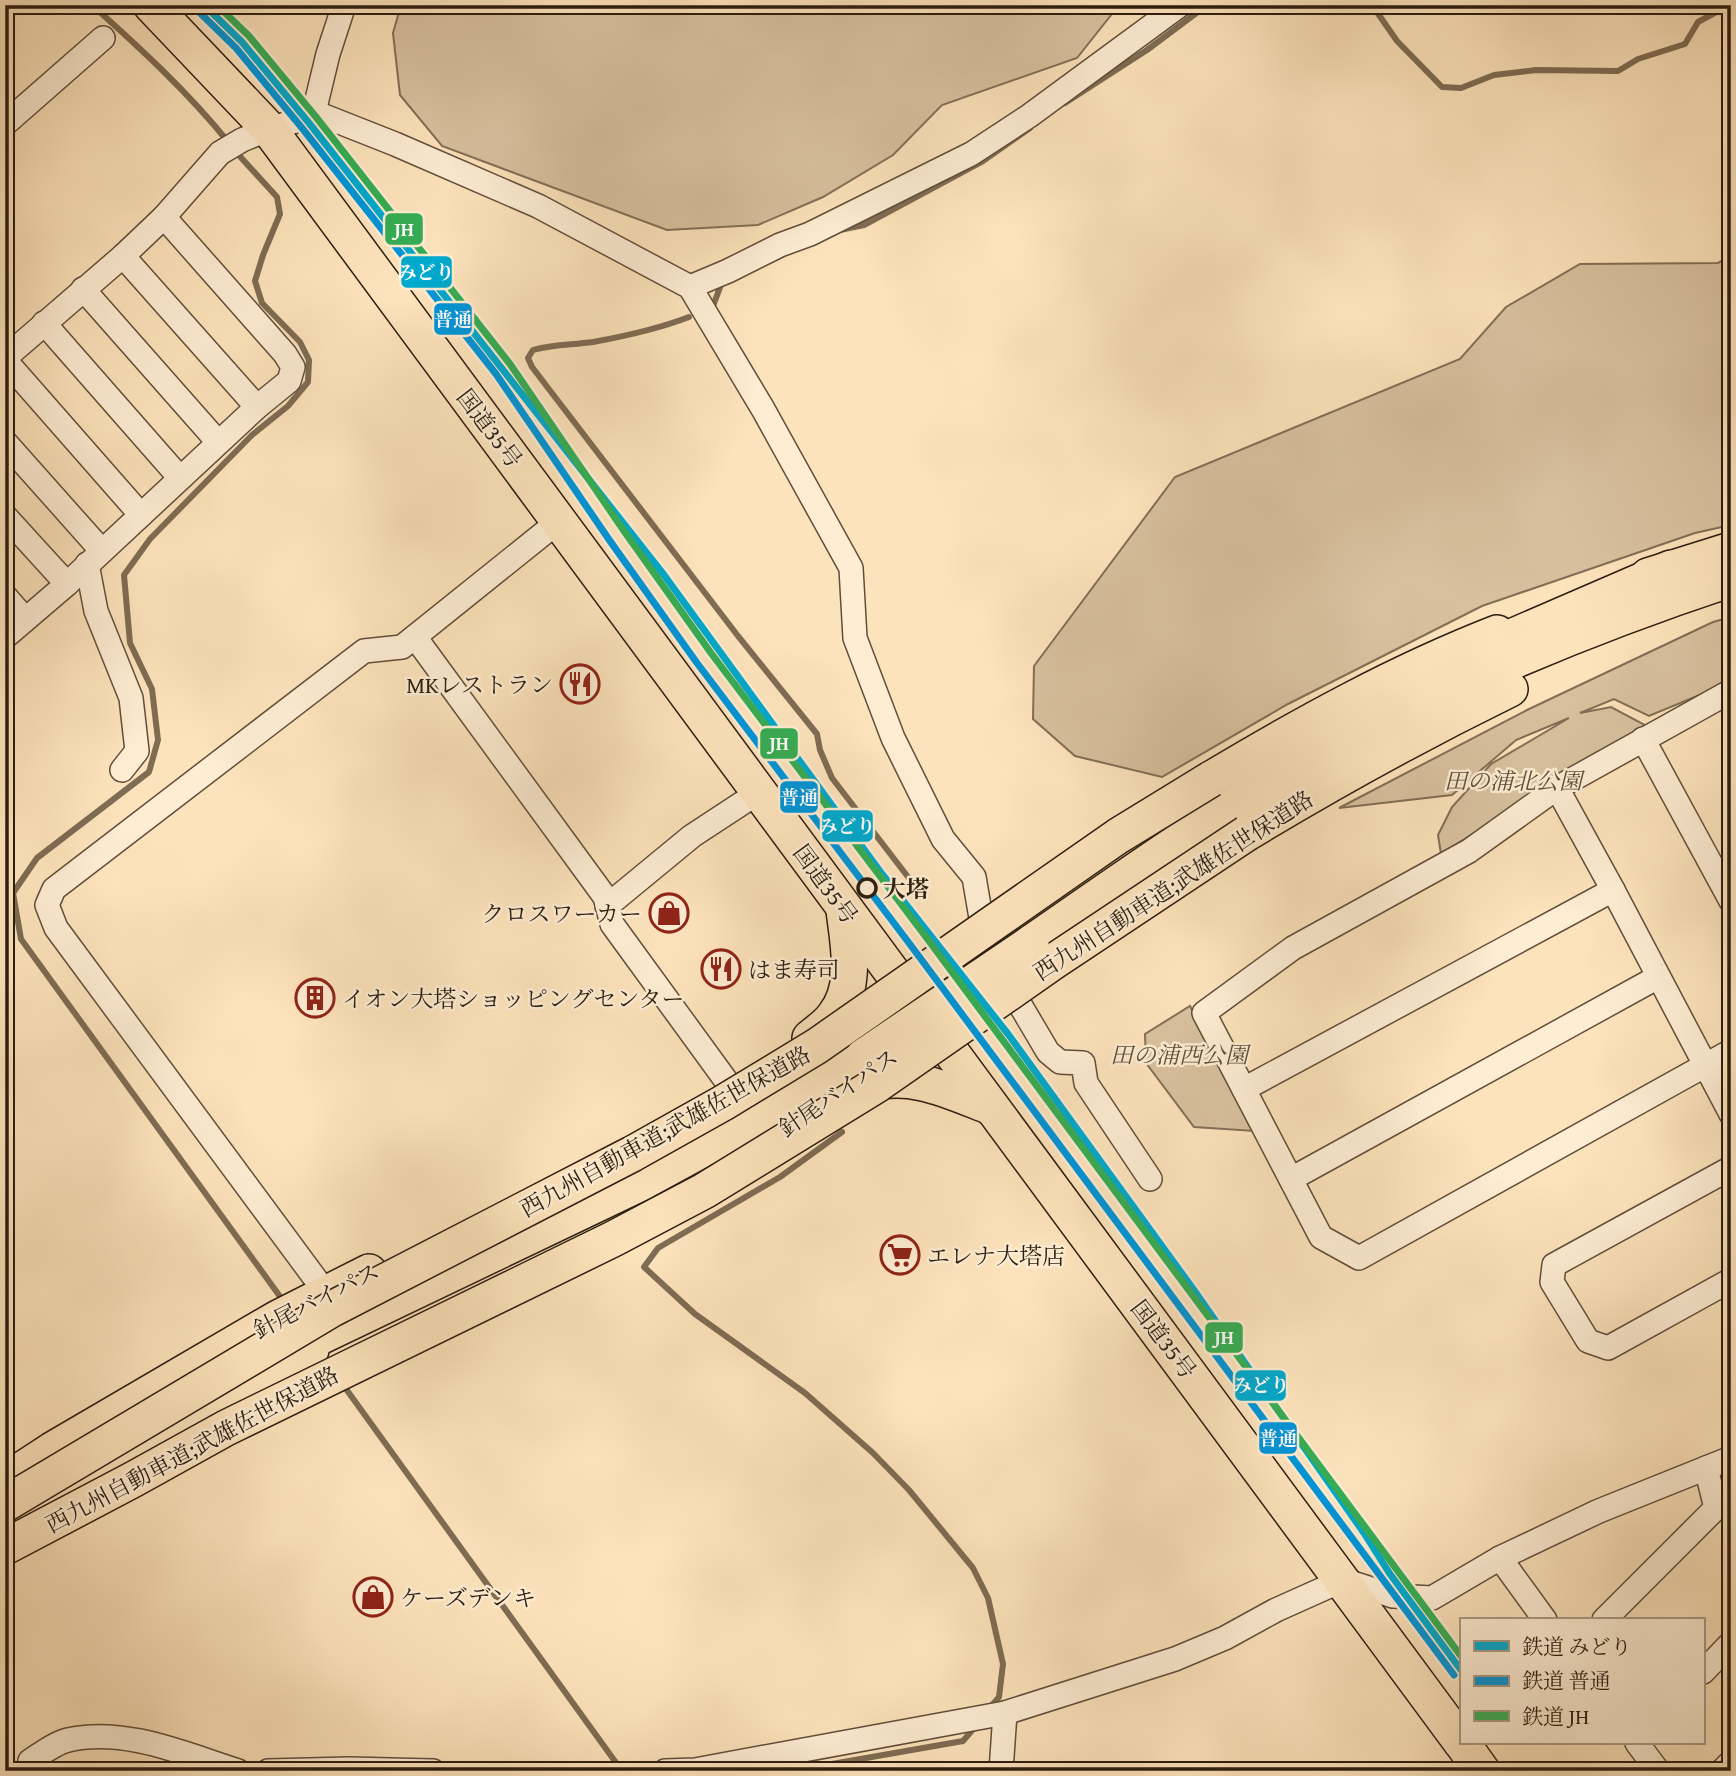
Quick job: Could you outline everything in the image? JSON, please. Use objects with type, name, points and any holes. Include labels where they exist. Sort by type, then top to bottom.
[{"type":"highway","name":"国道35号","points":[[151,5],[559,521],[1460,1739]]},
{"type":"highway","name":"西九州自動車道;武雄佐世保道路","points":[[5,1504],[332,1309],[632,1154],[723,1103],[817,1046],[1118,836],[1298,727],[1394,678],[1490,635],[1580,600],[1731,550]]},
{"type":"highway","points":[[1028,938],[1189,816],[1321,731],[1399,688],[1671,568]]},
{"type":"highway","points":[[334,1318],[424,1286],[641,1183],[789,1102],[1028,938],[1216,817],[1316,757],[1407,710],[1505,666],[1602,626],[1731,579]]},
{"type":"highway","name":"西九州自動車道;武雄佐世保道路","points":[[5,1544],[134,1479],[226,1428],[613,1239],[704,1191],[878,1084],[1053,962],[1247,833],[1383,754],[1502,693],[1586,652],[1731,592]]},
{"type":"highway","points":[[810,1038],[833,1017],[845,1000],[850,979],[844,909]]},
{"type":"highway","name":"針尾バイパス","points":[[5,1481],[52,1450],[297,1344],[334,1318],[529,1194],[730,1086],[861,1010],[891,1002],[914,1004],[914,1028],[900,1053],[844,1093],[724,1165],[593,1236],[334,1318]]},
{"type":"highway","points":[[5,1510],[297,1344],[334,1318],[635,1172],[861,1052]]},
{"type":"highway","points":[[844,1093],[872,1083],[919,1081],[942,1087],[991,1107]]},
{"type":"highway","points":[[5,1488],[297,1344]]},
{"type":"highway","name":"針尾バイパス","points":[[5,1544],[238,1408],[297,1344]]},
{"type":"highway","name":"国道35号","points":[[1463,1744],[1482,1771]]},
{"type":"street","points":[[141,515],[5,359],[164,217],[220,153],[255,135],[314,113],[328,54],[344,5]]},
{"type":"street","points":[[690,287],[810,234],[971,154],[1029,116],[1180,5]]},
{"type":"street","points":[[5,124],[103,38]]},
{"type":"street","points":[[314,113],[395,144],[538,206],[690,287],[763,409],[851,568],[855,638],[893,738],[937,827],[943,839],[974,877],[986,947],[1048,1052],[1060,1062],[1083,1063],[1086,1083],[1150,1179]]},
{"type":"street","points":[[5,637],[95,558],[218,442],[289,381],[293,367],[285,354],[164,217]]},
{"type":"street","points":[[123,256],[257,407]]},
{"type":"street","points":[[83,289],[218,442]]},
{"type":"street","points":[[44,323],[180,478]]},
{"type":"street","points":[[5,442],[95,558],[96,611],[131,698],[137,751],[122,770]]},
{"type":"street","points":[[5,516],[66,584]]},
{"type":"street","points":[[334,1318],[57,928],[47,905],[54,889],[364,651],[402,648],[559,521]]},
{"type":"street","points":[[5,596],[26,619]]},
{"type":"street","points":[[415,637],[605,897],[612,924],[730,1086]]},
{"type":"street","points":[[1731,691],[1557,788],[1469,851],[1293,948],[1204,1013],[1321,1237],[1359,1258],[1731,1051]]},
{"type":"street","points":[[1643,739],[1731,901]]},
{"type":"street","points":[[1557,788],[1731,1114]]},
{"type":"street","points":[[607,906],[692,836],[759,792]]},
{"type":"street","points":[[1244,1089],[1613,890]]},
{"type":"street","points":[[1291,1179],[1658,977]]},
{"type":"street","points":[[1731,1167],[1554,1265],[1552,1282],[1588,1341],[1608,1348],[1731,1280]]},
{"type":"street","points":[[665,1771],[695,1770],[1005,1713],[1175,1659],[1225,1638],[1276,1610],[1343,1580],[1394,1596],[1432,1598],[1500,1558],[1599,1511],[1731,1458]]},
{"type":"street","points":[[1606,1618],[1716,1508],[1706,1468]]},
{"type":"street","points":[[1500,1558],[1544,1618]]},
{"type":"street","points":[[1704,1671],[1731,1643]]},
{"type":"street","points":[[1002,1771],[1005,1713]]},
{"type":"street","points":[[30,1761],[65,1740],[104,1735],[167,1748],[238,1771]]},
{"type":"street","points":[[1638,1744],[1658,1771]]},
{"type":"street","points":[[1722,1771],[1731,1762]]},
{"type":"street","points":[[268,1771],[433,1771]]},
{"type":"green space","points":[[401,5],[1119,5],[1077,58],[942,105],[893,155],[823,197],[758,225],[667,230],[442,146],[400,95],[393,33]]},
{"type":"green space","points":[[1731,256],[1731,525],[1695,533],[1482,606],[1288,704],[1162,777],[1075,756],[1033,719],[1034,666],[1175,477],[1460,359],[1506,307],[1580,264],[1718,263]]},
{"type":"green space","name":"田の浦北公園","points":[[1731,617],[1731,682],[1649,716],[1614,699],[1580,713],[1611,707],[1645,725],[1441,854],[1438,835],[1452,807],[1491,764],[1569,718],[1516,740],[1452,795],[1339,808],[1527,710],[1713,622]]},
{"type":"green space","name":"田の浦西公園","points":[[1190,1006],[1254,1131],[1194,1127],[1146,1063],[1145,1034]]},
{"type":"waterway","points":[[92,5],[180,88],[229,143]]},
{"type":"waterway","points":[[1065,103],[1147,50],[1207,5]]},
{"type":"waterway","points":[[1372,5],[1397,41],[1442,87],[1461,88],[1494,75],[1536,70],[1618,71],[1638,59],[1685,44],[1698,22],[1729,5]]},
{"type":"waterway","points":[[840,230],[864,225],[983,161],[1030,128]]},
{"type":"waterway","points":[[235,151],[277,197],[280,214],[255,281],[262,303],[300,342],[309,360],[308,382],[288,406],[252,435],[150,539],[124,575],[130,643],[152,689],[158,740],[149,772],[37,858],[13,893],[21,939],[284,1302]]},
{"type":"waterway","points":[[713,306],[722,282]]},
{"type":"waterway","points":[[689,317],[618,337],[540,348],[533,350],[528,358],[532,367],[738,636],[817,734],[820,750],[832,778],[918,890]]},
{"type":"waterway","points":[[842,1132],[780,1177],[658,1248],[644,1267],[695,1314],[805,1393],[873,1453],[909,1490],[973,1568],[988,1598],[1003,1664],[999,1697],[988,1710]]},
{"type":"waterway","points":[[341,1382],[622,1771]]},
{"type":"waterway","points":[[792,1771],[963,1741],[975,1727]]},
{"type":"rail line","name":"みどり","points":[[204,5],[242,42],[309,123],[664,575],[882,874],[1008,1034],[1196,1293],[1390,1574],[1460,1669]]},
{"type":"rail line","name":"JH","points":[[217,5],[249,36],[316,117],[510,364],[711,653],[923,933],[1460,1655]]},
{"type":"rail line","name":"普通","points":[[198,11],[236,48],[302,128],[496,374],[697,663],[1454,1675]]},
{"type":"place","name":"MKレストラン","points":[[580,684]]},
{"type":"place","name":"大塔","points":[[867,888]]},
{"type":"place","name":"クロスワーカー","points":[[669,913]]},
{"type":"place","name":"はま寿司","points":[[721,969]]},
{"type":"place","name":"イオン大塔ショッピングセンター","points":[[315,998]]},
{"type":"place","name":"エレナ大塔店","points":[[900,1255]]},
{"type":"place","name":"ケーズデンキ","points":[[373,1597]]}]
